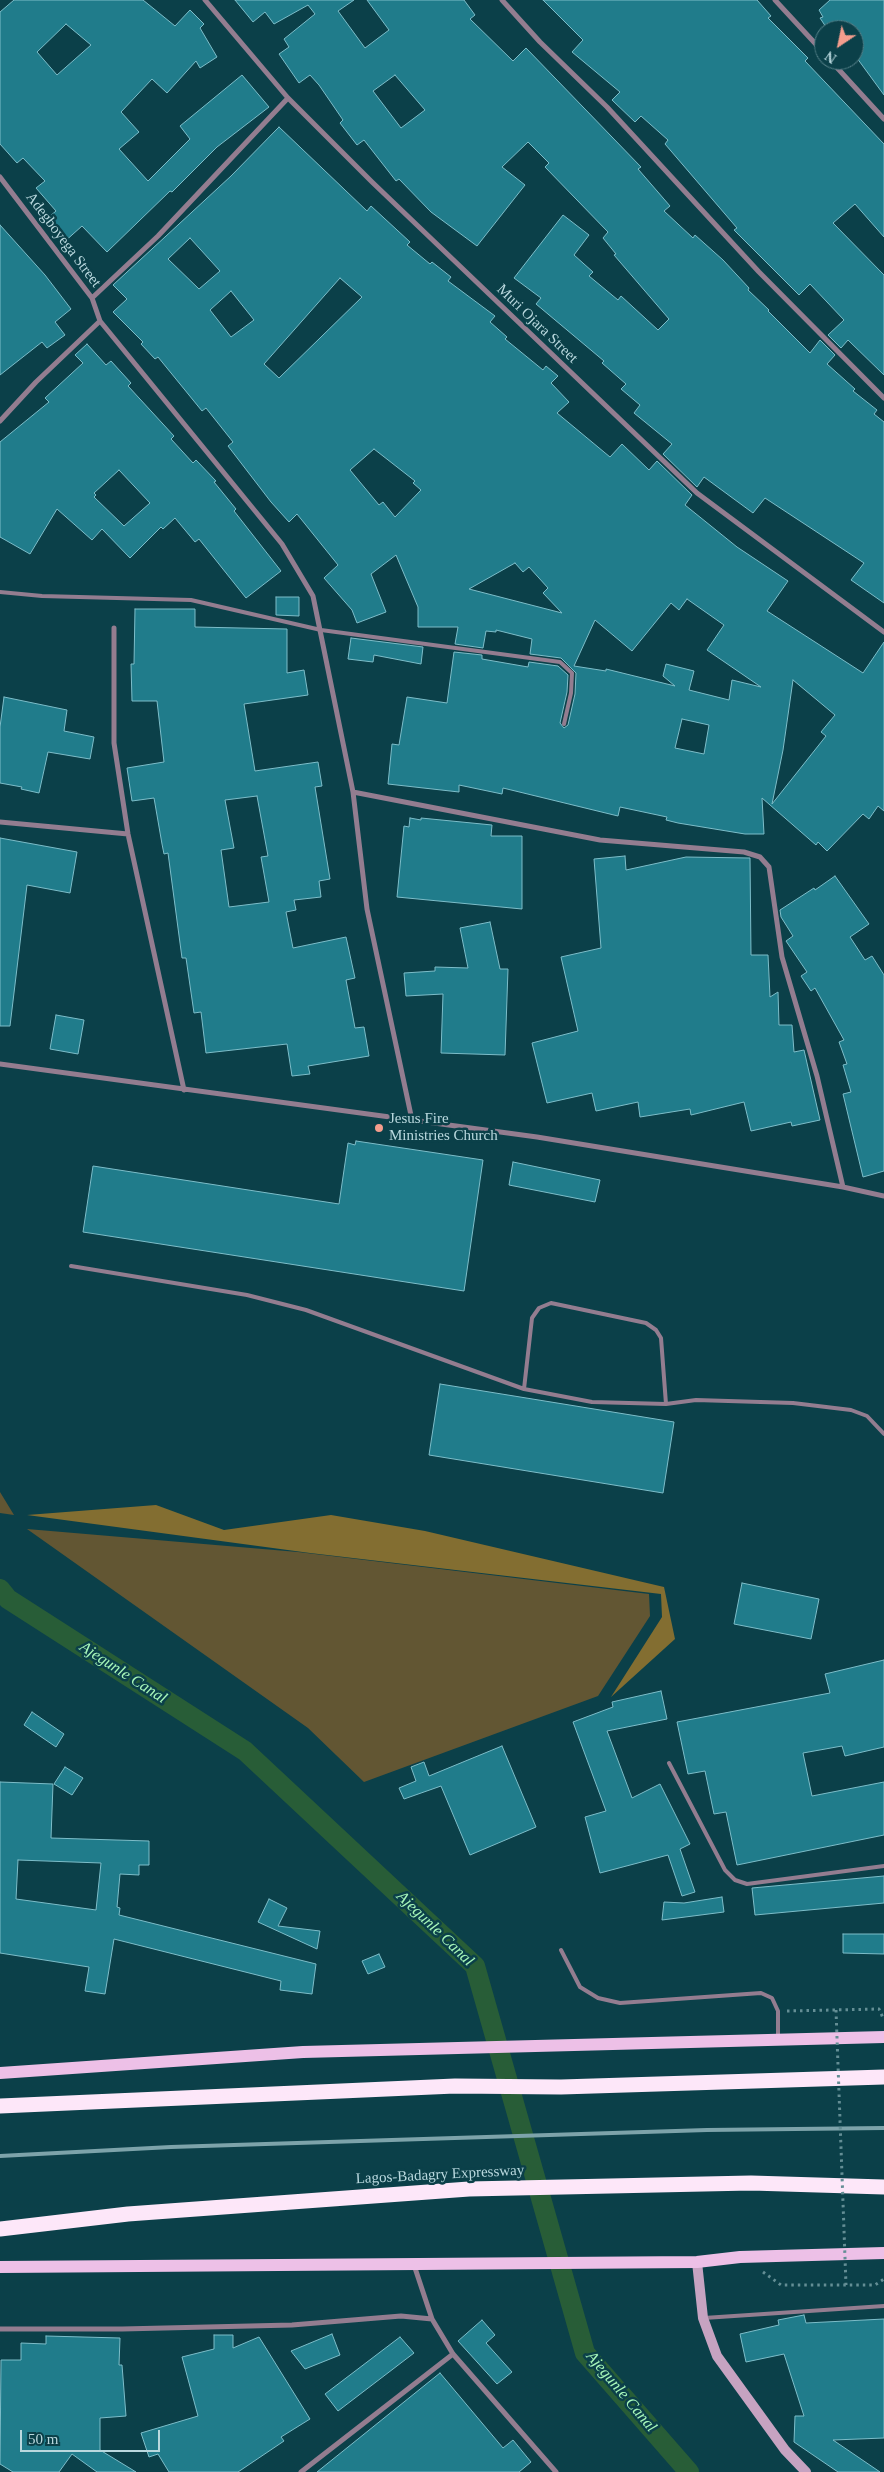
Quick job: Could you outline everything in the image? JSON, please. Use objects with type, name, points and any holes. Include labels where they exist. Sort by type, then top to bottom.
[{"type":"highway","points":[[0,2106],[455,2086],[561,2087],[884,2077]]},
{"type":"highway","name":"Lagos-Badagry Expressway","points":[[0,2229],[128,2214],[469,2189],[751,2183],[884,2187]]},
{"type":"main road","points":[[0,2074],[303,2052],[588,2047],[884,2037]]},
{"type":"main road","points":[[0,2268],[489,2263],[606,2264],[697,2262],[740,2256],[884,2253]]},
{"type":"street","name":"Muri Ojara Street","points":[[205,0],[288,98],[372,182],[697,493],[884,632]]},
{"type":"street","points":[[502,0],[540,42],[607,108],[759,272],[884,398]]},
{"type":"street","points":[[776,0],[814,42]]},
{"type":"street","points":[[839,70],[884,119]]},
{"type":"street","points":[[92,298],[158,236],[288,98]]},
{"type":"street","name":"Adegboyega Street","points":[[0,177],[92,298],[100,321]]},
{"type":"street","points":[[0,421],[36,382],[100,321],[282,544],[313,596],[353,792],[367,909],[412,1120]]},
{"type":"street","points":[[114,628],[114,743],[128,834],[184,1090]]},
{"type":"street","points":[[353,792],[600,840],[744,852],[760,857],[769,867],[782,957],[817,1076],[843,1187]]},
{"type":"street","points":[[0,822],[128,834]]},
{"type":"street","points":[[0,1064],[546,1138],[843,1187],[884,1196]]},
{"type":"street","points":[[697,2262],[703,2318],[718,2356],[785,2450],[806,2472]]},
{"type":"street","points":[[414,2265],[432,2319],[453,2354],[556,2472]]},
{"type":"street","points":[[0,2329],[122,2329],[292,2325],[401,2316],[432,2319]]},
{"type":"street","points":[[300,2472],[453,2354]]},
{"type":"lane","points":[[0,592],[42,596],[192,600],[321,630],[560,662],[572,673],[571,693],[564,724]]},
{"type":"lane","points":[[71,1266],[247,1295],[306,1310],[524,1389],[592,1402],[666,1404],[696,1400],[793,1404],[851,1410],[867,1416],[884,1434]]},
{"type":"lane","points":[[524,1389],[532,1318],[539,1308],[551,1303],[646,1323],[656,1330],[660,1338],[666,1404]]},
{"type":"lane","points":[[669,1763],[724,1870],[735,1880],[747,1884],[884,1866]]},
{"type":"lane","points":[[561,1950],[580,1987],[598,1998],[620,2003],[761,1993],[772,1998],[778,2011],[778,2041]]},
{"type":"lane","points":[[703,2318],[884,2306]]},
{"type":"path","points":[[778,2011],[880,2009],[884,2020]]},
{"type":"path","points":[[836,2010],[846,2285]]},
{"type":"path","points":[[740,2256],[781,2284],[875,2284],[884,2279]]},
{"type":"shaded area","points":[[0,1492],[14,1515],[0,1513]]},
{"type":"shaded area","points":[[156,1505],[224,1530],[331,1515],[425,1531],[664,1587],[675,1639],[611,1697],[662,1617],[661,1594],[310,1553],[27,1515]]},
{"type":"shaded area","points":[[27,1529],[298,1552],[649,1594],[650,1616],[598,1696],[364,1782],[308,1728]]},
{"type":"building","points":[[14,0],[143,0],[175,26],[190,10],[204,24],[200,28],[217,57],[200,68],[196,61],[167,93],[152,79],[121,112],[139,132],[119,149],[148,181],[190,139],[180,126],[242,75],[269,107],[217,147],[107,252],[82,226],[63,243],[44,221],[56,211],[36,188],[45,181],[23,158],[17,163],[0,144],[0,12]],"holes":[[[66,24],[91,45],[57,75],[37,52]]]},
{"type":"building","points":[[235,0],[354,0],[338,11],[365,48],[389,30],[367,0],[464,0],[475,15],[470,19],[513,61],[526,48],[641,167],[638,169],[670,206],[664,211],[693,238],[695,235],[723,260],[749,288],[748,290],[810,353],[820,340],[835,355],[827,364],[855,389],[853,391],[877,410],[874,414],[884,422],[884,603],[851,580],[864,563],[765,498],[753,513],[704,477],[697,487],[663,454],[672,444],[634,413],[640,405],[621,389],[626,384],[602,363],[604,361],[536,304],[541,298],[514,278],[563,215],[589,235],[574,255],[593,272],[589,276],[618,300],[621,296],[658,330],[669,319],[614,255],[616,254],[603,238],[608,232],[545,167],[549,163],[528,142],[502,167],[525,185],[477,246],[431,212],[399,179],[396,181],[364,140],[357,145],[340,123],[343,120],[310,75],[299,83],[279,54],[289,47],[284,39],[315,14],[308,5],[274,24],[265,12],[253,22]],"holes":[[[395,75],[425,110],[401,128],[373,91]]]},
{"type":"building","points":[[543,0],[757,0],[771,16],[768,18],[808,58],[805,61],[884,144],[884,237],[855,204],[833,223],[884,275],[884,375],[848,340],[841,348],[828,335],[844,320],[810,284],[799,295],[734,230],[737,228],[665,144],[668,140],[641,116],[635,122],[612,100],[620,92],[572,52],[583,40]]},
{"type":"building","points":[[830,0],[884,0],[884,95],[864,68],[864,20],[821,20],[820,18],[823,17],[819,10]]},
{"type":"building","points":[[279,127],[367,211],[371,206],[410,242],[407,245],[430,264],[432,262],[451,277],[448,281],[495,316],[490,322],[507,337],[505,339],[543,370],[546,366],[558,376],[551,383],[569,402],[557,413],[610,457],[622,444],[649,470],[657,461],[692,495],[685,505],[737,547],[788,581],[767,611],[863,673],[884,642],[884,811],[878,806],[869,819],[863,814],[827,851],[818,842],[816,845],[762,798],[764,834],[745,834],[678,823],[666,820],[667,817],[620,807],[618,816],[503,788],[502,794],[459,785],[459,792],[388,784],[392,744],[399,745],[407,697],[447,703],[454,652],[482,655],[482,659],[528,667],[529,662],[558,666],[568,675],[567,692],[560,723],[564,728],[568,725],[575,694],[576,673],[561,658],[530,654],[532,639],[496,630],[496,632],[486,631],[483,648],[455,644],[458,627],[418,627],[418,607],[396,555],[371,574],[386,612],[357,623],[352,610],[324,578],[338,565],[297,514],[289,522],[271,502],[228,446],[233,442],[206,408],[202,411],[158,357],[155,359],[141,344],[143,342],[113,312],[127,299],[113,285],[231,176]],"holes":[[[190,238],[220,271],[199,289],[168,259]],[[340,278],[362,297],[279,378],[264,364]],[[231,291],[254,320],[231,337],[210,310]],[[374,449],[415,481],[413,483],[421,490],[395,517],[383,502],[379,505],[350,470]],[[515,563],[523,572],[529,567],[548,588],[543,593],[562,613],[469,589]],[[687,599],[724,625],[707,650],[761,687],[732,680],[729,700],[689,690],[694,671],[666,664],[663,676],[675,686],[606,669],[606,671],[574,666],[595,620],[632,651],[671,603],[679,610]],[[793,680],[835,715],[821,732],[826,736],[772,804],[783,750]],[[682,719],[709,725],[704,754],[675,748]]]},
{"type":"building","points":[[0,225],[45,275],[71,309],[55,322],[65,335],[47,348],[42,342],[0,375]]},
{"type":"building","points":[[87,344],[106,365],[111,361],[131,383],[128,386],[174,436],[171,439],[193,463],[196,460],[216,481],[214,482],[236,509],[234,511],[281,571],[246,598],[199,539],[195,542],[175,518],[163,529],[161,527],[130,558],[102,529],[92,540],[57,509],[30,554],[0,537],[0,442],[49,402],[45,398],[83,363],[75,355]],"holes":[[[119,470],[150,503],[124,526],[94,497],[96,495],[94,493]]]},
{"type":"building","points":[[276,597],[299,597],[299,616],[276,615]]},
{"type":"building","points":[[135,609],[195,609],[195,627],[287,629],[287,673],[304,670],[308,695],[244,704],[255,771],[318,762],[322,786],[315,787],[330,879],[319,881],[321,897],[294,900],[296,910],[286,912],[293,948],[346,937],[355,978],[346,980],[355,1028],[364,1027],[369,1056],[308,1066],[310,1074],[292,1076],[287,1044],[206,1053],[201,1012],[194,1013],[186,958],[182,958],[168,853],[164,854],[154,798],[132,801],[127,768],[164,762],[157,701],[132,701],[131,664],[134,664]],"holes":[[[257,796],[268,856],[261,857],[269,902],[229,907],[221,850],[234,848],[225,800]]]},
{"type":"building","points":[[351,638],[423,647],[421,664],[374,655],[373,662],[348,659]]},
{"type":"building","points":[[4,697],[67,710],[64,731],[94,737],[90,759],[48,752],[39,793],[21,789],[22,787],[0,783],[0,727]]},
{"type":"building","points":[[410,818],[492,825],[491,836],[522,836],[522,909],[397,897],[404,826],[409,827]]},
{"type":"building","points":[[0,838],[77,852],[70,893],[27,885],[10,1026],[0,1026]]},
{"type":"building","points":[[625,856],[626,870],[686,857],[750,858],[751,955],[768,955],[770,997],[778,992],[779,1025],[792,1025],[794,1052],[804,1050],[820,1120],[792,1126],[791,1122],[751,1131],[744,1102],[691,1115],[690,1109],[640,1117],[638,1102],[596,1111],[592,1093],[547,1103],[532,1043],[578,1031],[561,957],[601,948],[594,859]]},
{"type":"building","points":[[835,876],[869,924],[850,937],[865,960],[872,956],[884,975],[884,1171],[863,1177],[843,1094],[851,1092],[843,1065],[847,1064],[839,1042],[844,1040],[815,988],[811,991],[801,976],[807,972],[786,941],[793,936],[781,917],[780,910]]},
{"type":"building","points":[[490,922],[500,969],[508,969],[505,1055],[441,1053],[443,994],[406,996],[404,973],[435,971],[435,967],[468,968],[460,928]]},
{"type":"building","points":[[56,1015],[84,1020],[78,1054],[50,1049]]},
{"type":"building","points":[[356,1141],[483,1160],[464,1291],[83,1232],[93,1166],[339,1204],[348,1143],[355,1145]]},
{"type":"building","points":[[513,1162],[600,1180],[595,1202],[509,1185]]},
{"type":"building","points":[[440,1384],[674,1422],[663,1493],[429,1455]]},
{"type":"building","points":[[742,1583],[819,1599],[811,1639],[734,1624]]},
{"type":"building","points":[[884,1660],[884,1747],[845,1756],[842,1746],[803,1753],[812,1796],[884,1782],[884,1835],[737,1865],[726,1812],[714,1814],[705,1771],[688,1774],[677,1722],[830,1693],[825,1674]]},
{"type":"building","points":[[661,1691],[667,1719],[607,1731],[632,1798],[660,1784],[690,1844],[680,1849],[695,1892],[682,1896],[668,1855],[600,1873],[585,1817],[606,1811],[573,1722],[613,1707],[612,1702]]},
{"type":"building","points":[[32,1712],[64,1734],[56,1747],[24,1725]]},
{"type":"building","points":[[502,1746],[536,1827],[470,1855],[441,1786],[404,1799],[399,1788],[416,1781],[411,1767],[424,1762],[429,1776]]},
{"type":"building","points":[[65,1767],[83,1778],[72,1795],[54,1784]]},
{"type":"building","points":[[0,1782],[53,1784],[51,1838],[149,1841],[149,1865],[139,1865],[139,1875],[120,1874],[117,1907],[120,1908],[119,1915],[316,1964],[312,1994],[280,1990],[281,1981],[114,1939],[105,1994],[85,1991],[89,1967],[0,1953]],"holes":[[[18,1860],[101,1863],[96,1910],[16,1899]]]},
{"type":"building","points":[[884,1876],[884,1903],[755,1915],[752,1888]]},
{"type":"building","points":[[722,1897],[724,1912],[662,1920],[664,1902],[684,1903]]},
{"type":"building","points":[[269,1899],[287,1908],[278,1926],[320,1931],[317,1949],[258,1922]]},
{"type":"building","points":[[843,1934],[884,1934],[884,1954],[843,1953]]},
{"type":"building","points":[[379,1954],[385,1967],[368,1974],[362,1961]]},
{"type":"building","points":[[804,2315],[806,2323],[884,2319],[884,2438],[833,2440],[880,2472],[838,2472],[794,2442],[795,2416],[804,2416],[784,2354],[746,2362],[740,2334],[779,2325],[778,2320]]},
{"type":"building","points":[[482,2320],[495,2335],[486,2343],[512,2372],[497,2384],[458,2341]]},
{"type":"building","points":[[332,2334],[340,2355],[305,2369],[291,2351]]},
{"type":"building","points":[[214,2335],[233,2335],[233,2348],[259,2337],[310,2419],[281,2437],[284,2441],[238,2472],[169,2472],[158,2454],[149,2457],[141,2433],[198,2416],[182,2357],[214,2349]]},
{"type":"building","points":[[46,2336],[120,2338],[119,2365],[122,2365],[126,2416],[100,2418],[100,2450],[136,2472],[97,2472],[72,2454],[59,2472],[13,2472],[0,2464],[1,2360],[21,2360],[21,2343],[46,2344]]},
{"type":"building","points":[[400,2337],[414,2353],[338,2411],[325,2394]]},
{"type":"building","points":[[440,2373],[503,2448],[513,2440],[531,2462],[519,2472],[317,2472]]},
{"type":"waterway","name":"Ajegunle Canal","points":[[0,1589],[8,1599],[245,1751],[475,1966],[585,2353],[689,2472]]},
{"type":"railway","points":[[0,2156],[171,2147],[707,2130],[884,2128]]},
{"type":"place","name":"Jesus Fire Ministries Church","points":[[379,1128]]}]
